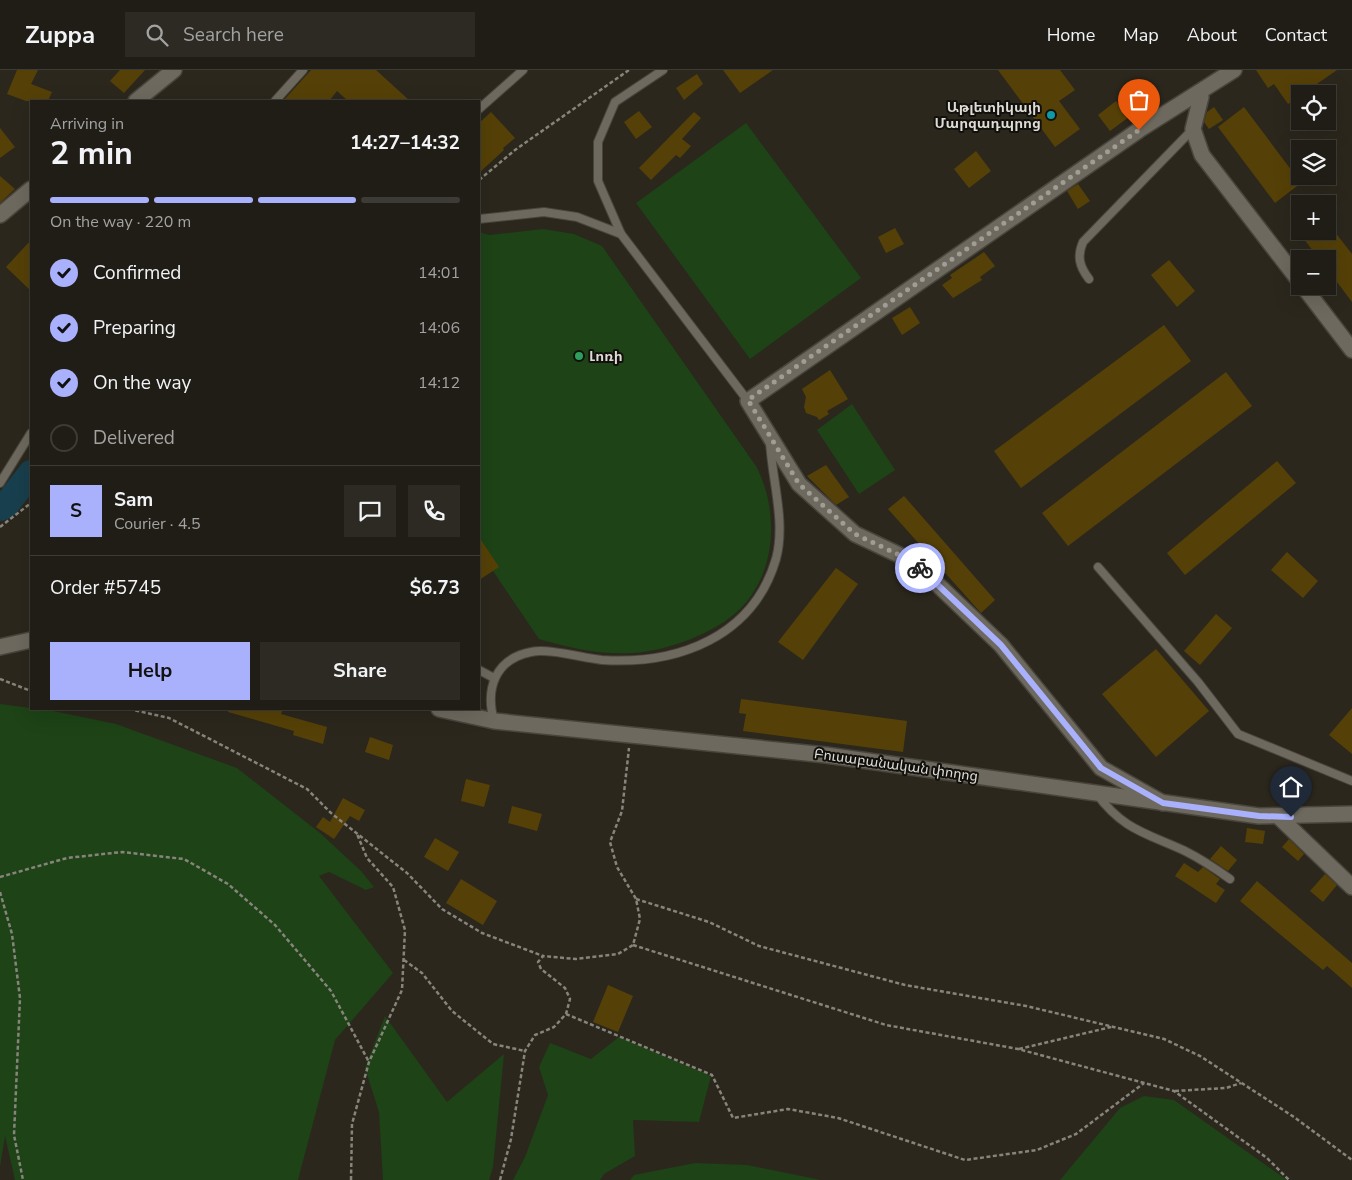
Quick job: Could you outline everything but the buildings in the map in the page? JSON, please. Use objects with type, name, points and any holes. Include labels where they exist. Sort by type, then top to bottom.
[{"type":"street","points":[[137,100],[174,70]]},
{"type":"street","points":[[1163,803],[1101,768],[1001,645],[914,562],[855,534],[799,484],[748,400],[1139,130],[1234,70]]},
{"type":"street","points":[[1200,92],[1201,97],[1193,129],[1202,155],[1291,270]]},
{"type":"street","points":[[0,215],[30,189]]},
{"type":"street","points":[[1310,295],[1352,350]]},
{"type":"street","points":[[0,647],[30,640]]},
{"type":"street","name":"Բուսաբանական փողոց","points":[[444,710],[494,721],[826,755],[1259,816],[1352,814]]},
{"type":"street","points":[[1278,816],[1352,887]]},
{"type":"lane","points":[[277,100],[303,70]]},
{"type":"lane","points":[[480,108],[523,70]]},
{"type":"lane","points":[[663,70],[615,102],[598,142],[598,181],[621,234],[748,400]]},
{"type":"lane","points":[[1089,279],[1081,270],[1078,253],[1083,242],[1193,129]]},
{"type":"lane","points":[[480,219],[544,212],[577,217],[621,234]]},
{"type":"lane","points":[[0,483],[30,436]]},
{"type":"lane","points":[[494,721],[489,705],[490,690],[494,678],[515,656],[533,651],[602,660],[634,660],[692,648],[723,634],[746,615],[767,584],[776,557],[780,529],[771,467],[769,436]]},
{"type":"lane","points":[[1098,566],[1198,682],[1238,734],[1352,781]]},
{"type":"lane","points":[[480,671],[494,678]]},
{"type":"lane","points":[[1096,793],[1108,811],[1121,821],[1199,858],[1230,879]]},
{"type":"path","points":[[480,179],[514,150],[629,70]]},
{"type":"path","points":[[0,527],[30,504]]},
{"type":"path","points":[[0,680],[30,691]]},
{"type":"path","points":[[133,710],[169,718],[307,788],[330,814],[407,873],[442,909],[482,933],[543,956],[576,959],[618,954],[633,944],[640,919],[636,899],[617,867],[610,842],[622,811],[630,734]]},
{"type":"path","points":[[351,1180],[352,1124],[370,1062],[402,990],[405,930],[393,887],[367,858],[357,833]]},
{"type":"path","points":[[0,877],[67,858],[122,852],[184,859],[228,884],[275,925],[331,991],[370,1062]]},
{"type":"path","points":[[0,892],[12,934],[20,998],[14,1136],[23,1180]]},
{"type":"path","points":[[636,899],[709,922],[758,946],[905,985],[1026,1006],[1164,1040],[1200,1056],[1294,1117],[1352,1160]]},
{"type":"path","points":[[633,944],[886,1025],[1018,1049],[1174,1092],[1226,1088],[1242,1083]]},
{"type":"path","points":[[500,1180],[512,1139],[525,1051],[535,1035],[554,1027],[566,1014],[570,999],[565,988],[541,969],[538,962],[543,956]]},
{"type":"path","points":[[404,960],[422,973],[452,1011],[493,1044],[525,1051]]},
{"type":"path","points":[[566,1014],[712,1075],[733,1118],[788,1109],[830,1116],[964,1160],[1037,1150],[1076,1134],[1144,1084]]},
{"type":"path","points":[[1018,1049],[1112,1027]]},
{"type":"path","points":[[1174,1092],[1267,1158],[1289,1180]]},
{"type":"green space","points":[[746,123],[861,278],[750,359],[636,203]]},
{"type":"green space","name":"Լոռի","points":[[543,229],[574,234],[602,246],[756,466],[763,483],[771,521],[771,540],[768,558],[762,576],[753,593],[741,608],[731,617],[705,633],[646,652],[609,653],[574,648],[539,639],[493,571],[480,579],[480,232],[489,235]]},
{"type":"green space","points":[[852,404],[895,470],[859,494],[817,430]]},
{"type":"green space","points":[[0,704],[30,708],[30,710],[53,711],[116,724],[237,768],[320,833],[361,871],[374,887],[366,890],[329,872],[319,876],[393,973],[335,1040],[298,1180],[15,1180],[5,1136],[0,1167]]},
{"type":"green space","points":[[385,1016],[447,1102],[504,1054],[493,1167],[489,1180],[383,1180],[379,1112],[365,1068]]},
{"type":"green space","points":[[619,1037],[711,1076],[699,1122],[633,1120],[635,1156],[604,1174],[600,1180],[513,1180],[525,1157],[548,1095],[539,1067],[550,1043],[591,1059]]},
{"type":"green space","points":[[1144,1096],[1174,1100],[1287,1180],[1060,1180],[1120,1108]]},
{"type":"green space","points":[[695,1163],[747,1165],[821,1180],[630,1180],[634,1175]]},
{"type":"waterway","points":[[0,508],[6,505],[30,474]]},
{"type":"way so far","points":[[920,568],[914,562],[855,534],[799,484],[748,400],[1081,172],[1139,130]]},
{"type":"place","name":"Աթլետիկայի Մարզադպրոց","points":[[1051,115]]},
{"type":"place","name":"Լոռի","points":[[579,356]]},
{"type":"route","points":[[920,568],[1001,645],[1101,768],[1163,803],[1259,816],[1291,817]]}]
